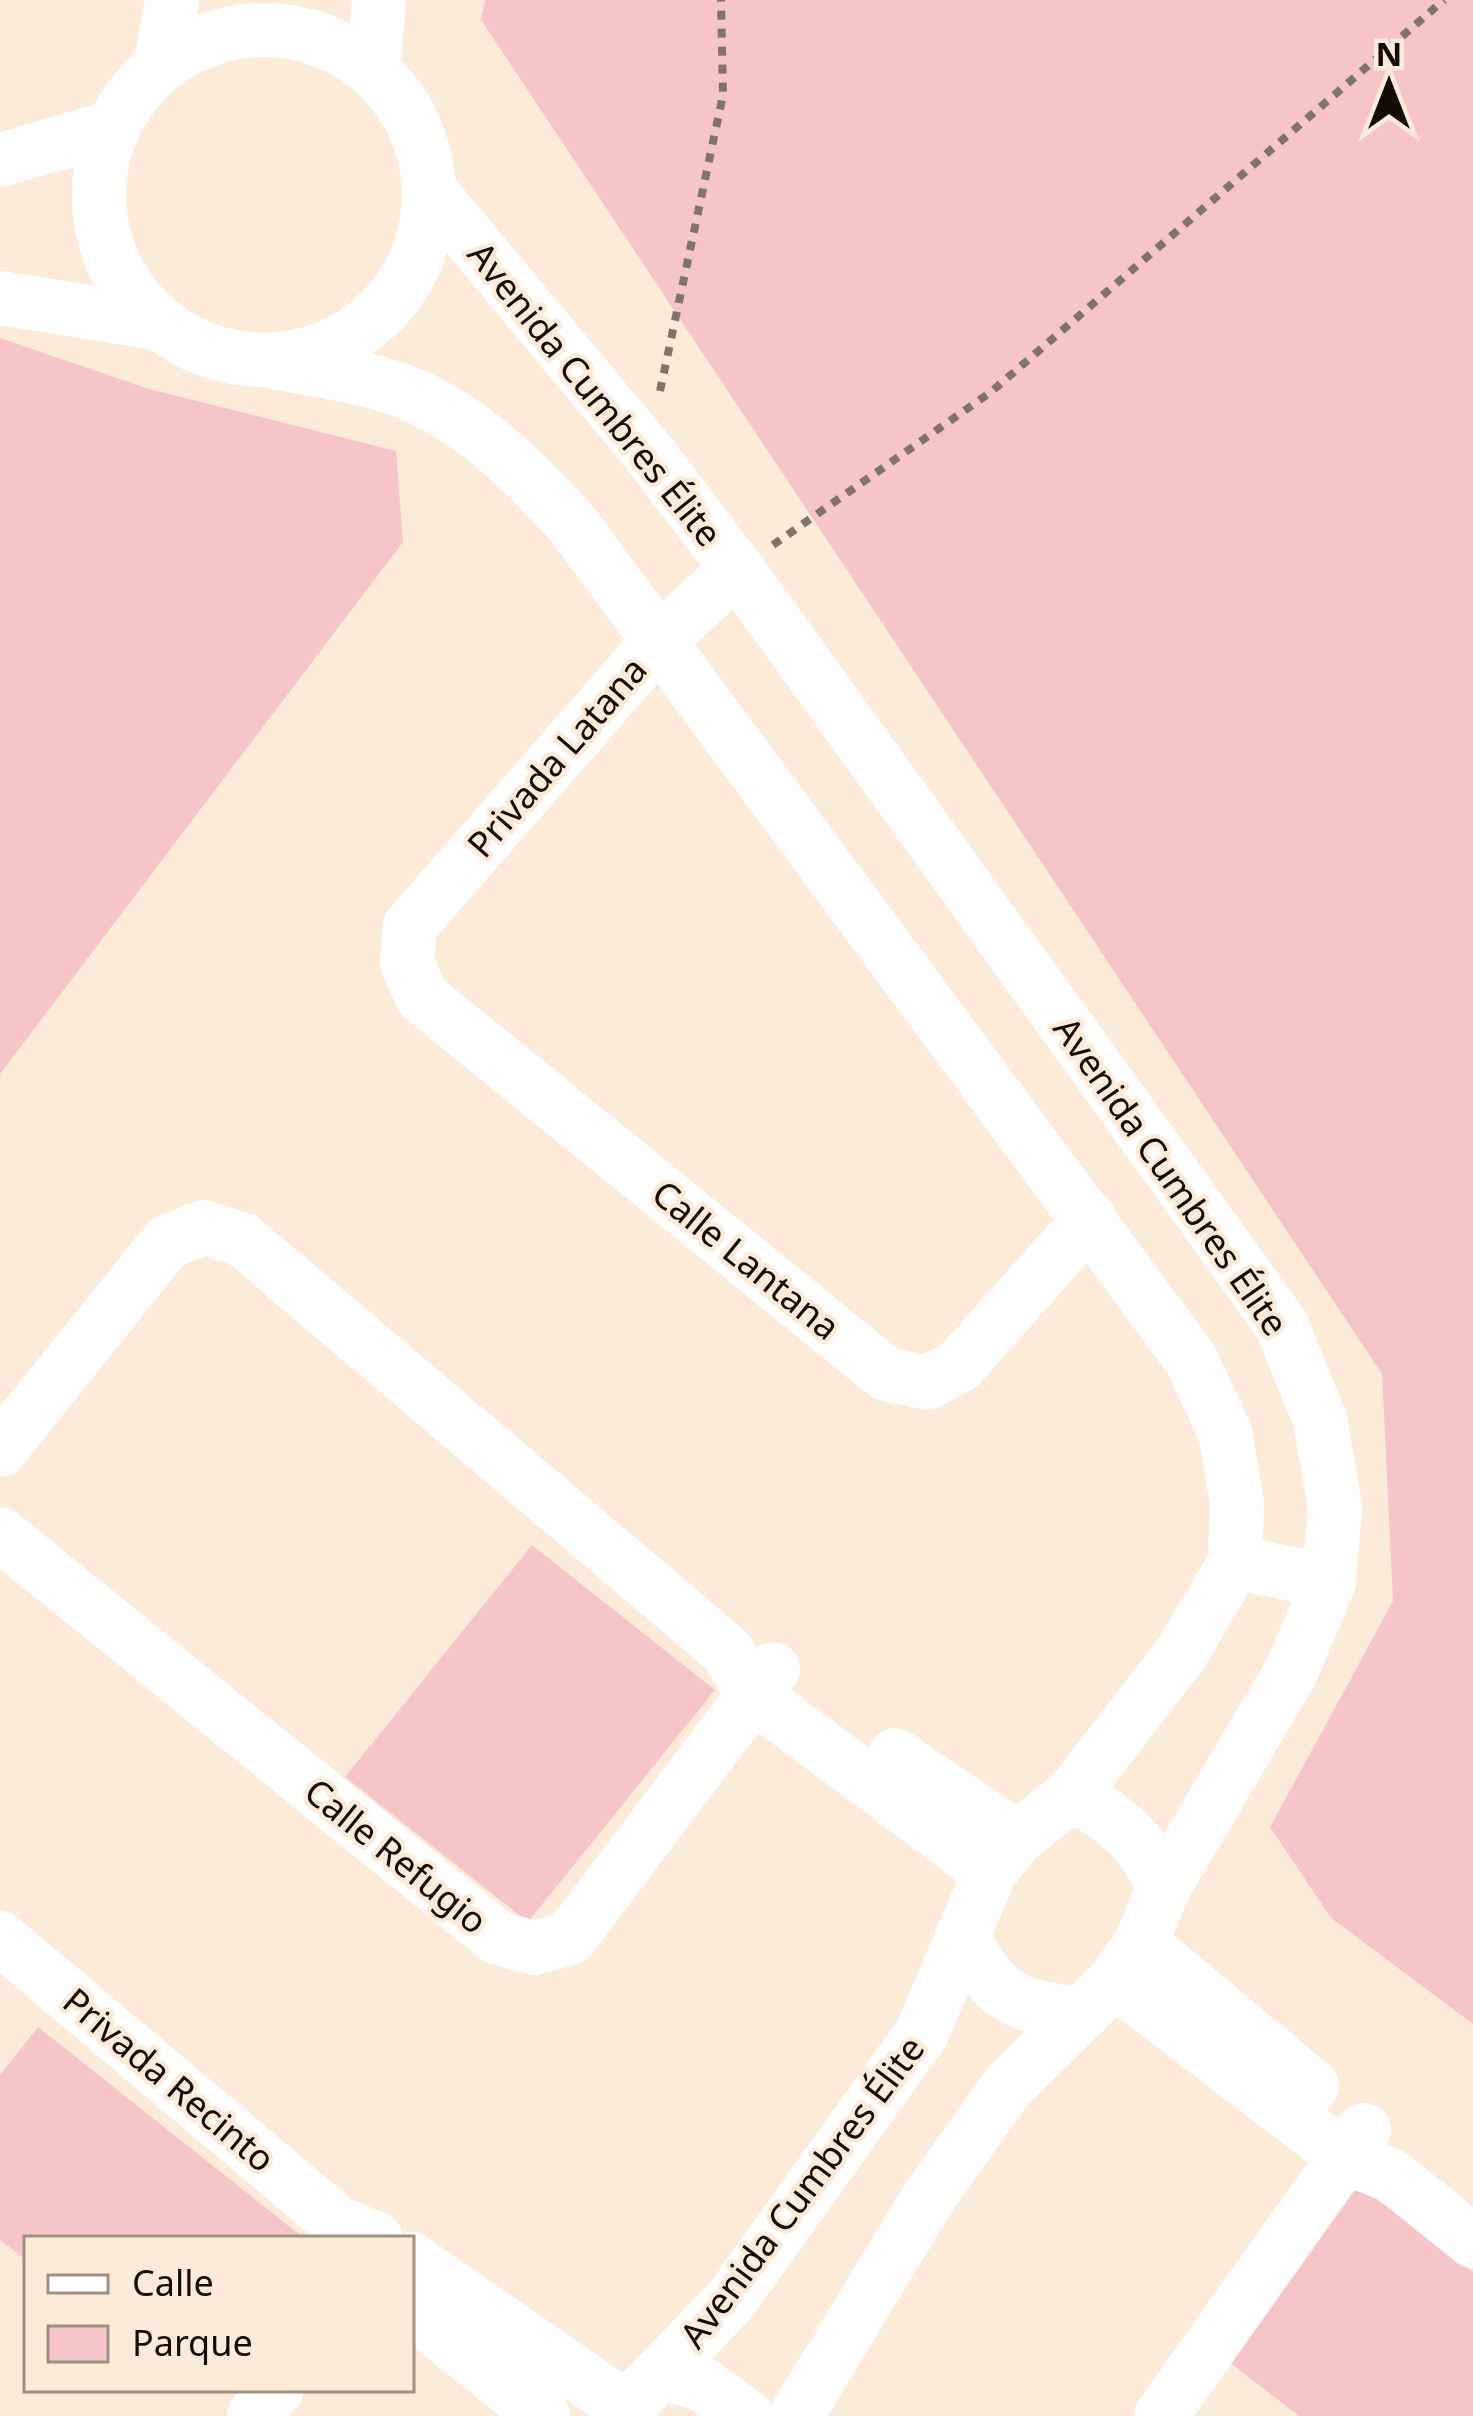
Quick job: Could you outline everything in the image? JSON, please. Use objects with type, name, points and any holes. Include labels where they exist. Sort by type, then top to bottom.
[{"type":"street","points":[[161,63],[172,0]]},
{"type":"street","points":[[373,68],[379,0]]},
{"type":"street","points":[[268,28],[324,39],[373,68],[416,124],[431,193],[420,256],[385,310],[332,347],[269,362],[209,352],[157,323],[122,283],[100,234],[97,180],[110,128],[161,63],[211,36],[268,28]]},
{"type":"street","points":[[0,160],[110,128]]},
{"type":"street","name":"Avenida Cumbres Élite","points":[[431,193],[647,452],[737,569],[1281,1324],[1319,1420],[1335,1506],[1329,1582],[1292,1670],[1113,1979],[1006,2087],[929,2198],[796,2416]]},
{"type":"street","points":[[0,298],[157,323]]},
{"type":"street","name":"Avenida Cumbres Élite","points":[[269,362],[398,389],[470,428],[525,472],[573,526],[1090,1220],[1190,1358],[1225,1432],[1238,1504],[1235,1562],[1183,1651],[1072,1795],[1003,1855],[962,1936],[922,2033],[730,2301],[637,2399]]},
{"type":"street","name":"Privada Latana","points":[[406,962],[410,926],[659,641],[737,569]]},
{"type":"street","name":"Calle Lantana","points":[[406,962],[422,998],[886,1374],[927,1383],[959,1366],[1090,1220]]},
{"type":"street","points":[[0,1450],[167,1242],[204,1227],[243,1240],[751,1671],[1003,1855]]},
{"type":"street","name":"Calle Refugio","points":[[0,1534],[498,1938],[534,1948],[570,1938],[751,1671]]},
{"type":"street","points":[[1235,1562],[1329,1582]]},
{"type":"street","points":[[1072,1795],[1113,1816],[1134,1837],[1164,1888]]},
{"type":"street","points":[[962,1936],[984,1978],[1015,2000],[1113,1979],[1367,2155],[1473,2241]]},
{"type":"street","name":"Privada Recinto","points":[[0,1938],[354,2234]]},
{"type":"street","points":[[1161,2416],[1367,2155]]},
{"type":"street","points":[[414,2261],[637,2399],[704,2384],[746,2416]]},
{"type":"street","points":[[414,2312],[543,2416]]},
{"type":"street","points":[[254,2416],[274,2392]]},
{"type":"path","points":[[647,452],[723,95],[721,0]]},
{"type":"path","points":[[737,569],[991,392],[1444,0]]},
{"type":"green space","points":[[485,0],[1473,0],[1473,2024],[1331,1918],[1270,1827],[1393,1601],[1382,1374],[481,20]]},
{"type":"green space","points":[[0,338],[149,389],[396,451],[403,542],[0,1074]]},
{"type":"green space","points":[[532,1545],[715,1690],[528,1922],[345,1777]]},
{"type":"green space","points":[[38,2027],[301,2236],[24,2236],[24,2259],[0,2240],[0,2075]]},
{"type":"green space","points":[[1348,2177],[1473,2272],[1473,2416],[1299,2416],[1220,2355]]}]
